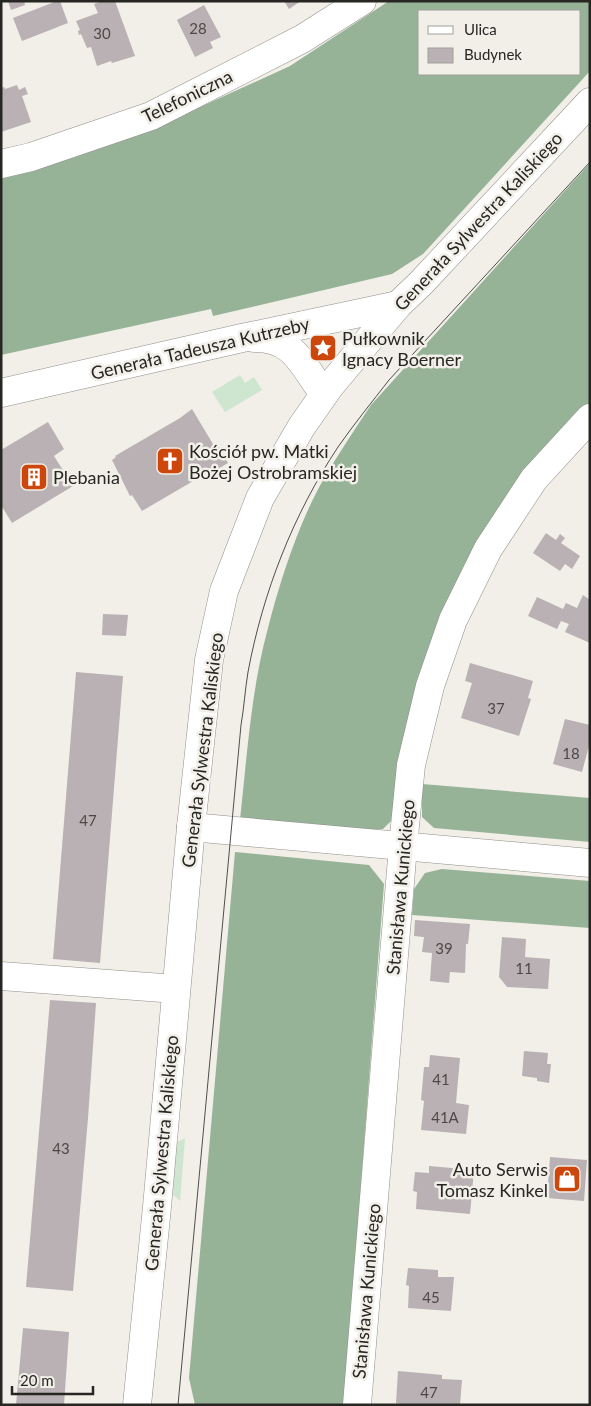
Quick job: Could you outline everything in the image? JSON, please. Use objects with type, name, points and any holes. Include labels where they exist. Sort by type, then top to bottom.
[{"type":"street","name":"Telefoniczna","points":[[1,164],[31,157],[151,116],[302,39],[362,1]]},
{"type":"street","name":"Generała Sylwestra Kaliskiego","points":[[137,1405],[191,827],[209,660],[224,591],[260,498],[302,426],[324,394],[398,305],[421,283],[590,102]]},
{"type":"street","name":"Generała Tadeusza Kutrzeby","points":[[1,393],[242,338],[398,305]]},
{"type":"street","points":[[242,338],[268,338],[282,342],[291,349],[324,394]]},
{"type":"street","name":"Stanisława Kunickiego","points":[[357,1405],[402,846],[411,765],[430,686],[453,620],[488,549],[534,479],[590,418]]},
{"type":"street","points":[[191,827],[590,863]]},
{"type":"street","points":[[1,976],[176,989]]},
{"type":"green space","points":[[389,1],[590,1],[590,71],[423,254],[392,274],[213,316],[211,309],[1,355],[1,176],[156,127],[290,66]]},
{"type":"green space","points":[[590,163],[590,407],[526,478],[401,763],[391,821],[383,829],[357,832],[240,820],[250,723],[262,651],[290,554],[305,516],[322,482],[371,405]]},
{"type":"green space","points":[[240,375],[245,383],[254,377],[262,390],[225,412],[212,392]]},
{"type":"green space","points":[[422,784],[590,798],[590,842],[434,828],[422,817]]},
{"type":"green space","points":[[235,852],[369,865],[384,884],[344,1405],[195,1405],[189,1378]]},
{"type":"green space","points":[[442,869],[590,881],[590,928],[412,915],[414,889],[425,873]]},
{"type":"green space","points":[[185,1138],[180,1201],[170,1192],[174,1144]]},
{"type":"building","points":[[8,1],[24,1],[25,5],[11,10]]},
{"type":"building","points":[[60,1],[68,23],[22,41],[13,18]]},
{"type":"building","points":[[102,1],[115,1],[135,56],[97,66],[91,47],[87,48],[81,34],[79,35],[78,31],[80,30],[76,21],[98,13],[94,4]]},
{"type":"building","points":[[284,1],[301,1],[289,9]]},
{"type":"building","points":[[204,5],[221,37],[210,42],[213,48],[195,57],[177,20]]},
{"type":"building","points":[[17,85],[19,90],[25,87],[28,94],[22,96],[31,122],[1,132],[1,88],[4,87],[5,89]]},
{"type":"building","name":"Kościół pw. Matki Bożej Ostrobramskiej","points":[[192,409],[216,449],[219,447],[228,463],[213,472],[212,470],[142,511],[132,495],[130,496],[112,460],[115,456]]},
{"type":"building","name":"Plebania","points":[[48,422],[64,449],[54,456],[73,486],[12,523],[1,505],[1,450]]},
{"type":"building","points":[[546,533],[556,540],[560,534],[565,538],[561,543],[580,556],[572,569],[565,564],[560,571],[533,553]]},
{"type":"building","points":[[583,595],[590,600],[590,643],[565,632],[569,624],[561,621],[557,629],[528,616],[537,597],[563,609],[566,603],[577,608]]},
{"type":"building","points":[[103,614],[128,615],[126,636],[102,635]]},
{"type":"building","points":[[470,663],[533,681],[528,698],[531,699],[519,736],[461,718],[472,683],[465,681]]},
{"type":"building","points":[[76,672],[123,676],[100,963],[53,959]]},
{"type":"building","points":[[565,719],[590,725],[590,742],[582,772],[553,764]]},
{"type":"building","points":[[415,920],[470,924],[468,944],[466,944],[465,973],[450,972],[449,983],[430,981],[432,953],[422,952],[424,937],[414,936]]},
{"type":"building","points":[[502,937],[526,939],[525,957],[550,959],[548,989],[507,987],[499,977]]},
{"type":"building","points":[[50,1000],[96,1003],[73,1291],[26,1287]]},
{"type":"building","points":[[524,1051],[548,1053],[547,1064],[551,1064],[549,1083],[537,1081],[537,1078],[522,1076]]},
{"type":"building","points":[[430,1055],[460,1058],[456,1103],[469,1105],[466,1134],[421,1130],[424,1101],[421,1100],[424,1067],[429,1067]]},
{"type":"building","name":"Auto Serwis Tomasz Kinkel","points":[[550,1157],[587,1160],[584,1201],[547,1198]]},
{"type":"building","points":[[429,1166],[474,1170],[470,1214],[416,1209],[417,1192],[413,1191],[415,1172],[429,1173]]},
{"type":"building","points":[[408,1268],[438,1270],[438,1277],[454,1277],[451,1311],[408,1308],[409,1286],[406,1285]]},
{"type":"building","points":[[23,1328],[69,1332],[64,1405],[16,1405]]},
{"type":"building","points":[[398,1371],[442,1375],[442,1379],[462,1380],[460,1405],[404,1405],[396,1403]]},
{"type":"tram line","points":[[178,1405],[241,725],[254,642],[271,584],[307,500],[338,447],[357,421],[389,380],[590,162]]},
{"type":"place","name":"Pułkownik Ignacy Boerner","points":[[323,348]]},
{"type":"place","name":"Kościół pw. Matki Bożej Ostrobramskiej","points":[[170,461]]},
{"type":"place","name":"Plebania","points":[[34,477]]},
{"type":"place","name":"Auto Serwis Tomasz Kinkel","points":[[567,1179]]}]
